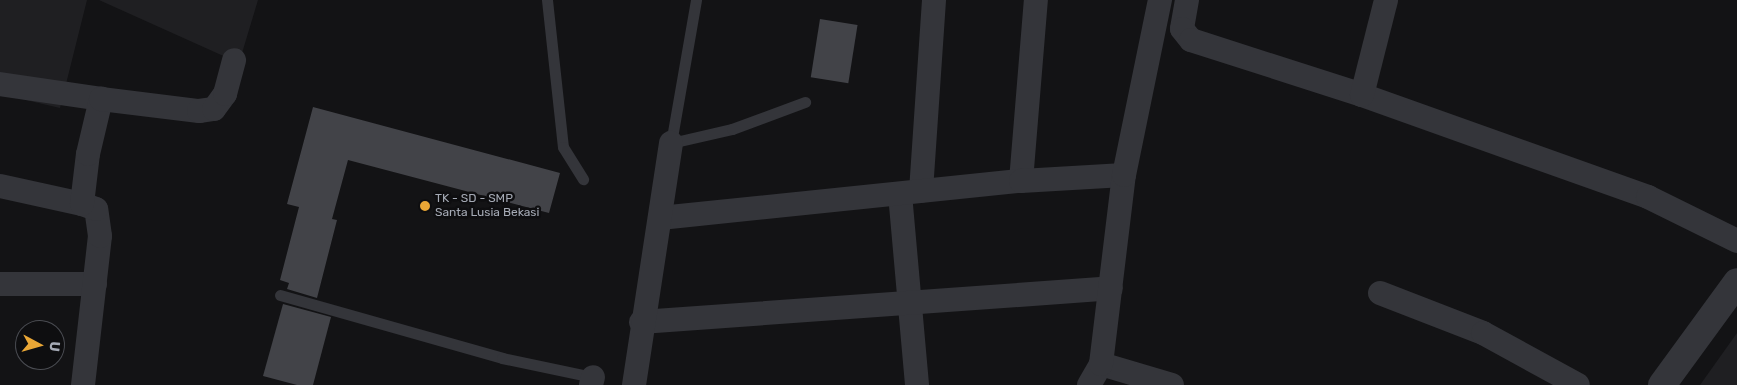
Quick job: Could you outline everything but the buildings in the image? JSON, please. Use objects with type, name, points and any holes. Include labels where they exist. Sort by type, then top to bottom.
[{"type":"street","points":[[917,385],[908,303],[910,192],[934,0]]},
{"type":"street","points":[[1021,181],[1036,0]]},
{"type":"street","points":[[1089,385],[1101,364],[1124,175],[1160,0]]},
{"type":"street","points":[[1188,0],[1182,29],[1191,40],[1362,95],[1648,197],[1737,241]]},
{"type":"street","points":[[1362,95],[1386,0]]},
{"type":"street","points":[[0,84],[199,111],[214,109],[225,94],[234,60]]},
{"type":"street","points":[[82,204],[88,154],[101,99]]},
{"type":"street","points":[[634,385],[641,322],[660,218],[671,143]]},
{"type":"street","points":[[660,218],[1021,181],[1124,175]]},
{"type":"street","points":[[0,186],[82,204],[96,209],[99,217],[95,284],[83,385]]},
{"type":"street","points":[[1662,385],[1737,282]]},
{"type":"street","points":[[0,284],[95,284]]},
{"type":"street","points":[[641,322],[1111,288]]},
{"type":"street","points":[[1380,293],[1483,333],[1578,385]]},
{"type":"street","points":[[1101,364],[1172,385]]},
{"type":"lane","points":[[547,0],[563,147],[583,179]]},
{"type":"lane","points":[[696,0],[671,143],[732,129],[805,102]]},
{"type":"lane","points":[[280,295],[502,358],[592,381]]},
{"type":"shaded area","points":[[0,0],[87,0],[60,108],[0,94]]},
{"type":"shaded area","points":[[99,0],[258,0],[239,63]]},
{"type":"shaded area","points":[[1737,333],[1737,385],[1700,385]]},
{"type":"place","name":"TK - SD - SMP Santa Lusia Bekasi","points":[[425,206]]}]
